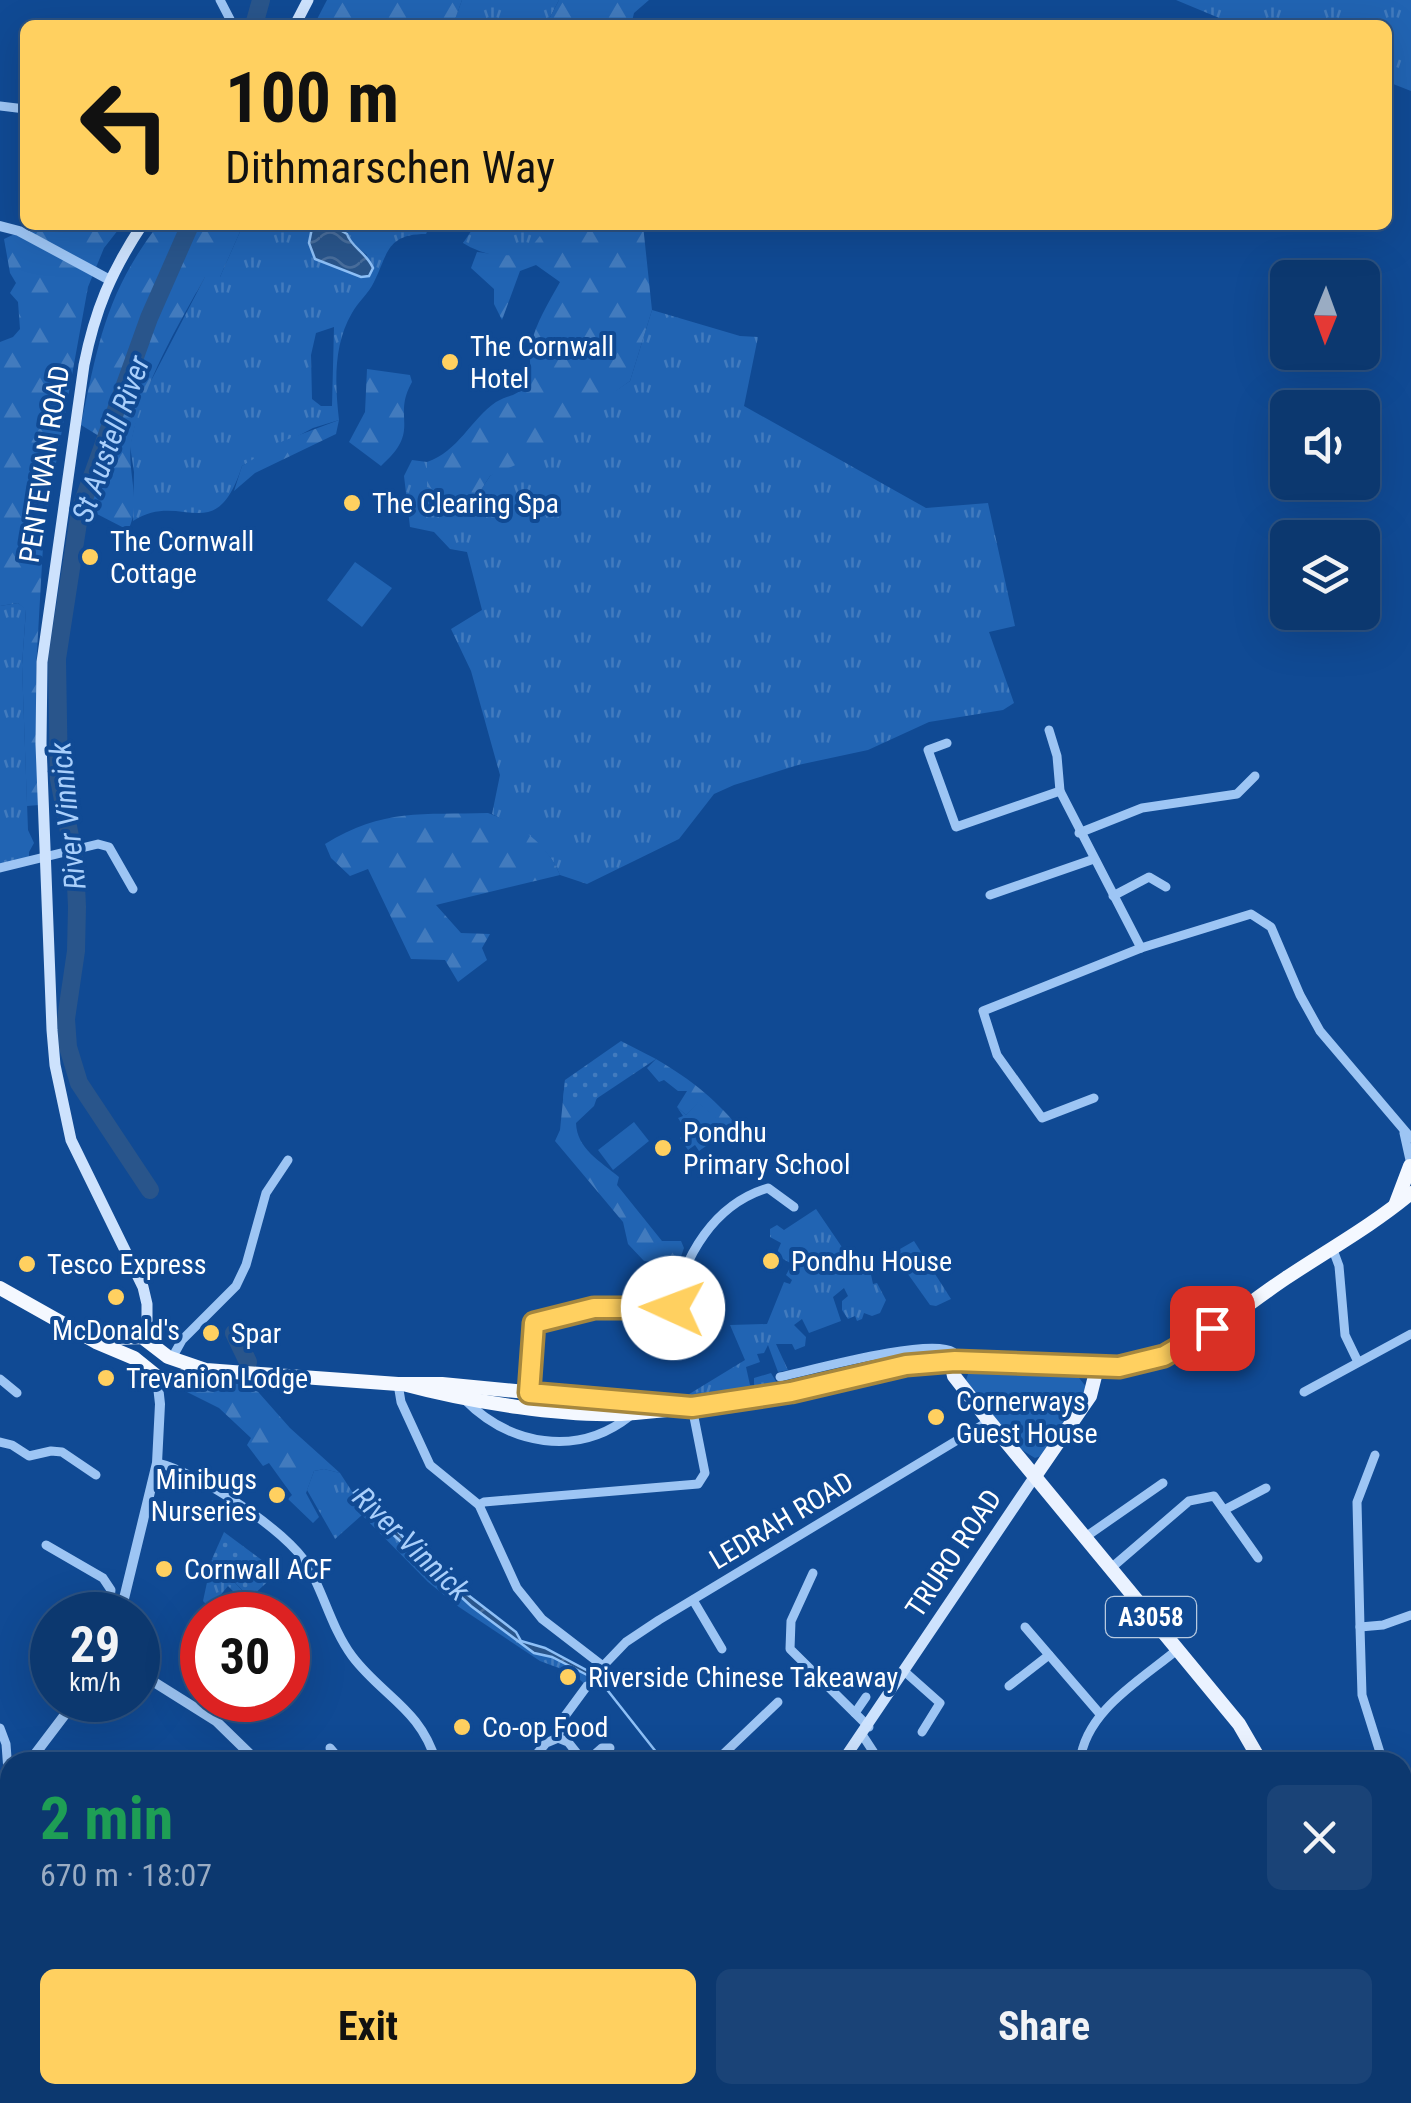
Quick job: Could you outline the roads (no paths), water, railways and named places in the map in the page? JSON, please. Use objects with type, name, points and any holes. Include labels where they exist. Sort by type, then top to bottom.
[{"type":"highway","points":[[1394,1206],[1411,1163]]},
{"type":"highway","points":[[0,1288],[96,1342],[168,1369],[442,1384],[578,1412],[632,1414],[791,1392],[866,1366],[953,1362],[1132,1366],[1164,1356],[1212,1328],[1411,1193]]},
{"type":"highway","points":[[82,1331],[139,1340],[168,1369]]},
{"type":"highway","points":[[131,1357],[124,1348],[139,1340]]},
{"type":"highway","points":[[401,1384],[464,1398],[688,1407]]},
{"type":"main road","name":"PENTEWAN ROAD","points":[[139,230],[108,279],[90,332],[46,626],[41,744],[52,1030],[63,1108],[76,1152],[142,1287],[147,1304],[139,1340]]},
{"type":"main road","name":"A3058","points":[[953,1362],[954,1376],[1240,1724],[1255,1752]]},
{"type":"main road","name":"TRURO ROAD","points":[[850,1752],[1090,1396],[1097,1368]]},
{"type":"street","points":[[28,230],[108,279]]},
{"type":"street","points":[[1049,730],[1057,756],[1060,791],[1141,948]]},
{"type":"street","points":[[947,744],[928,750],[956,827],[1060,791]]},
{"type":"street","points":[[1079,833],[1142,808],[1236,794],[1255,776]]},
{"type":"street","points":[[0,868],[98,844],[109,847],[133,889]]},
{"type":"street","points":[[990,895],[1094,859]]},
{"type":"street","points":[[1113,896],[1149,876],[1166,887]]},
{"type":"street","points":[[1094,1098],[1042,1118],[997,1054],[983,1011],[1141,948],[1250,914],[1271,927],[1320,1031],[1407,1135],[1411,1163]]},
{"type":"street","points":[[126,1592],[157,1463],[160,1404],[168,1369],[182,1340],[221,1303],[243,1274],[266,1193],[288,1160]]},
{"type":"street","points":[[528,1400],[534,1323],[594,1308],[673,1308],[680,1278],[694,1249],[714,1223],[742,1198],[768,1188],[794,1207]]},
{"type":"street","points":[[1332,1248],[1339,1266],[1345,1335],[1358,1362]]},
{"type":"street","points":[[1304,1392],[1411,1334]]},
{"type":"street","points":[[780,1377],[866,1366]]},
{"type":"street","points":[[0,1379],[18,1392]]},
{"type":"street","points":[[401,1384],[400,1402],[430,1465],[479,1505],[698,1484],[705,1474],[688,1407]]},
{"type":"street","points":[[464,1398],[499,1427],[547,1442],[590,1436],[632,1414]]},
{"type":"street","name":"LEDRAH ROAD","points":[[479,1505],[517,1588],[531,1607],[604,1666],[626,1642],[692,1600],[989,1421]]},
{"type":"street","points":[[0,1442],[29,1456],[51,1450],[62,1452],[96,1475]]},
{"type":"street","points":[[1376,1455],[1357,1502],[1362,1695],[1380,1752]]},
{"type":"street","points":[[157,1463],[184,1470],[251,1513],[296,1550],[307,1564],[350,1653],[422,1728],[432,1752]]},
{"type":"street","points":[[1084,1538],[1163,1483]]},
{"type":"street","points":[[1224,1510],[1266,1488]]},
{"type":"street","points":[[1110,1568],[1189,1502],[1214,1496],[1258,1558]]},
{"type":"street","points":[[46,1545],[103,1578],[111,1592]]},
{"type":"street","points":[[813,1572],[791,1621],[790,1649],[856,1713],[875,1752]]},
{"type":"street","points":[[692,1600],[722,1649]]},
{"type":"street","points":[[1360,1627],[1383,1625],[1411,1615]]},
{"type":"street","points":[[1025,1626],[1100,1714]]},
{"type":"street","points":[[1081,1752],[1100,1714],[1178,1649]]},
{"type":"street","points":[[1009,1686],[1049,1655]]},
{"type":"street","points":[[904,1670],[940,1703]]},
{"type":"street","points":[[160,1686],[216,1722],[248,1752]]},
{"type":"street","points":[[558,1738],[562,1720],[587,1686]]},
{"type":"street","points":[[922,1732],[940,1703],[952,1695]]},
{"type":"street","points":[[856,1713],[866,1697]]},
{"type":"street","points":[[726,1752],[778,1702]]},
{"type":"street","points":[[37,1752],[59,1722]]},
{"type":"street","points":[[0,1728],[7,1752]]},
{"type":"street","points":[[538,1752],[558,1738],[576,1752]]},
{"type":"street","points":[[330,1748],[333,1752]]},
{"type":"street","points":[[597,1752],[610,1748]]},
{"type":"water","points":[[312,230],[340,230],[373,268],[369,276],[361,277],[315,259],[309,243]]},
{"type":"water","points":[[358,1490],[433,1568],[516,1632],[521,1641],[545,1648],[588,1671],[591,1677],[552,1657],[534,1653],[471,1606],[387,1529],[354,1493]]},
{"type":"waterway","name":"St Austell River","points":[[255,20],[261,0]]},
{"type":"waterway","name":"River Vinnick","points":[[150,1190],[79,1083],[68,1047],[66,1019],[76,951],[77,907],[75,863],[59,779],[57,659],[80,510],[149,318],[188,230]]},
{"type":"waterway","name":"River Vinnick","points":[[234,1333],[248,1362]]},
{"type":"waterway","name":"River Vinnick","points":[[592,1675],[656,1752]]},
{"type":"place","name":"The Cornwall Hotel","points":[[450,362]]},
{"type":"place","name":"The Clearing Spa","points":[[352,503]]},
{"type":"place","name":"The Cornwall Cottage","points":[[90,557]]},
{"type":"place","name":"Pondhu Primary School","points":[[663,1148]]},
{"type":"place","name":"Pondhu House","points":[[771,1261]]},
{"type":"place","name":"Tesco Express","points":[[27,1264]]},
{"type":"place","name":"McDonald's","points":[[116,1297]]},
{"type":"place","name":"Spar","points":[[211,1333]]},
{"type":"place","name":"Trevanion Lodge","points":[[106,1378]]},
{"type":"place","name":"Cornerways Guest House","points":[[936,1417]]},
{"type":"place","name":"Minibugs Nurseries","points":[[277,1495]]},
{"type":"place","name":"Cornwall ACF","points":[[164,1569]]},
{"type":"place","name":"Riverside Chinese Takeaway","points":[[568,1677]]},
{"type":"place","name":"Co-op Food","points":[[462,1727]]}]
